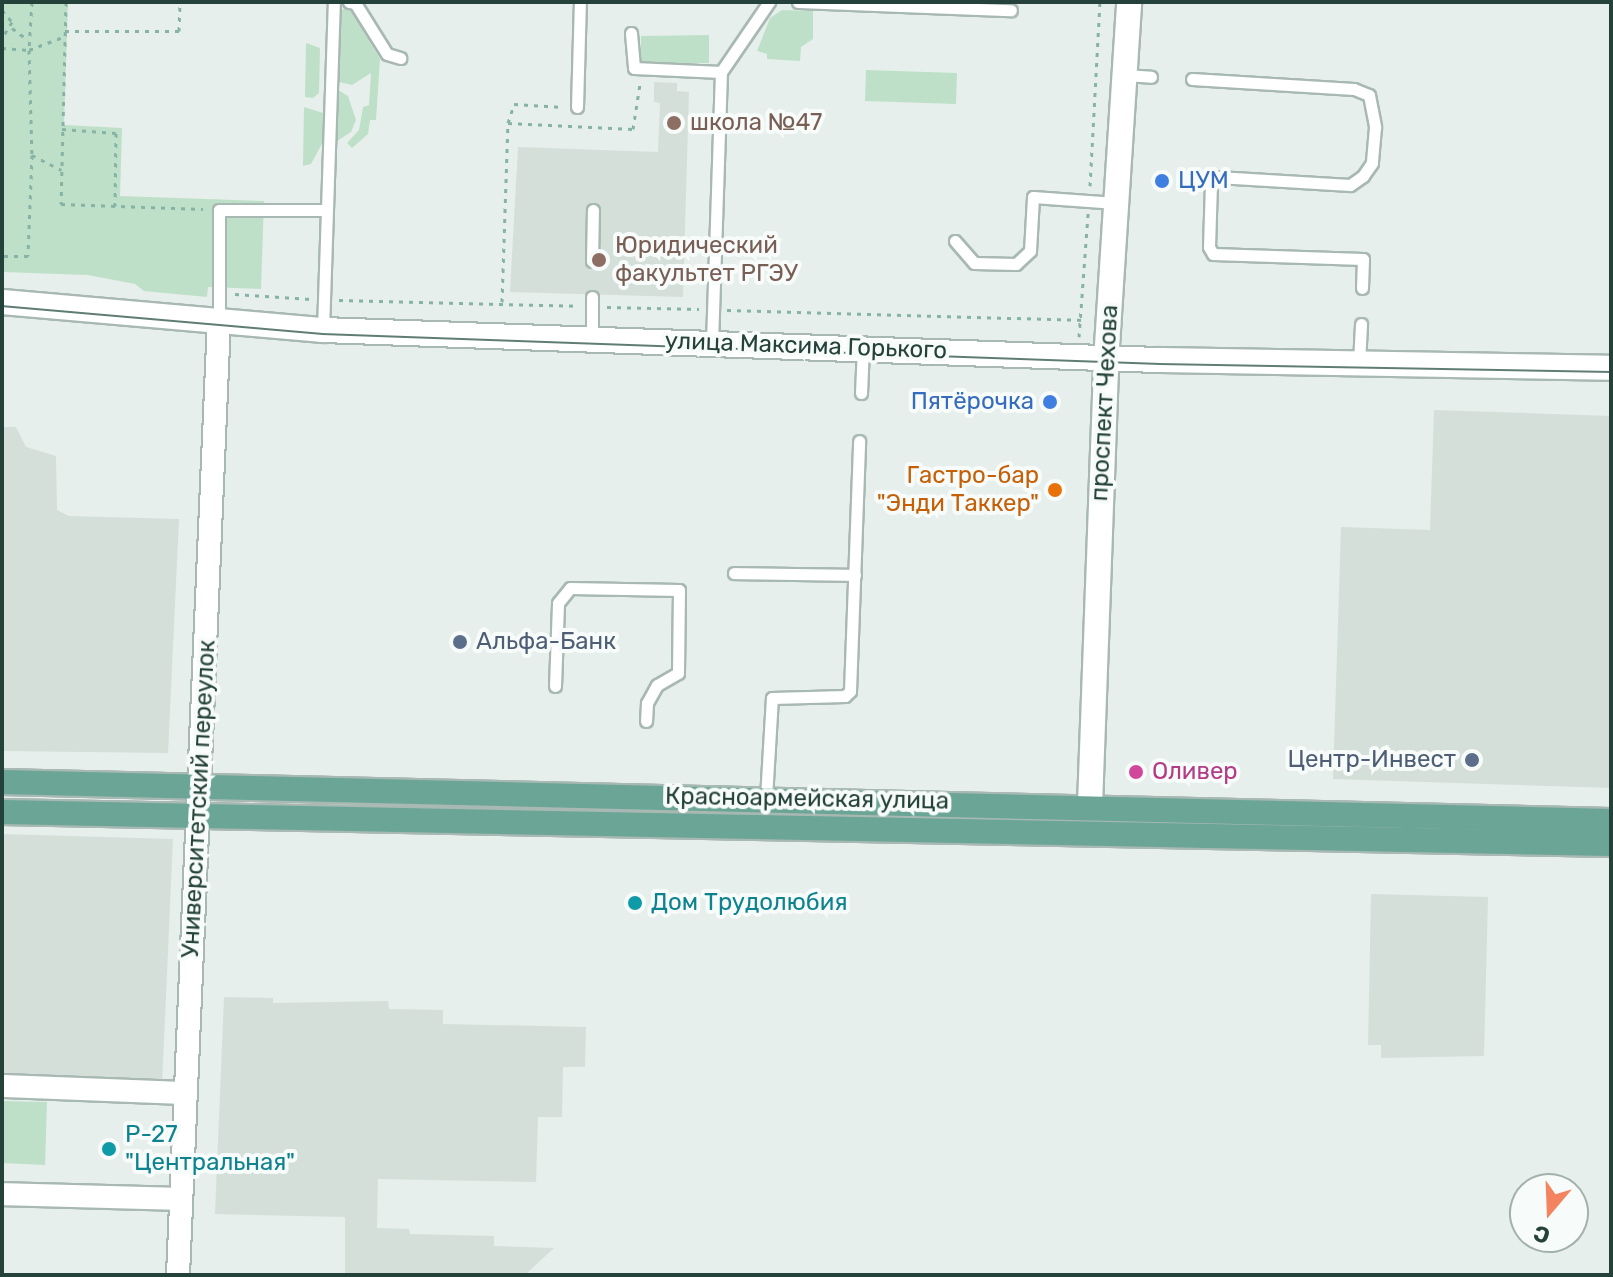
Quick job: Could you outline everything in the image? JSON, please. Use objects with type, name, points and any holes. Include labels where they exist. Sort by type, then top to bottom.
[{"type":"main road","name":"проспект Чехова","points":[[1090,805],[1106,357],[1129,2]]},
{"type":"main road","name":"улица Максима Горького","points":[[2,302],[323,330],[863,346],[1106,357],[1611,368]]},
{"type":"main road","name":"Красноармейская улица","points":[[2,782],[1090,805],[1611,821]]},
{"type":"main road","name":"Красноармейская улица","points":[[2,812],[1611,844]]},
{"type":"street","name":"Университетский переулок","points":[[178,1275],[219,322]]},
{"type":"street","points":[[2,1086],[185,1093]]},
{"type":"street","points":[[2,1194],[181,1199]]},
{"type":"lane","points":[[323,330],[334,2]]},
{"type":"lane","points":[[349,2],[355,3],[387,54],[400,58]]},
{"type":"lane","points":[[577,107],[580,2]]},
{"type":"lane","points":[[712,343],[721,72],[769,2]]},
{"type":"lane","points":[[798,2],[1011,10]]},
{"type":"lane","points":[[631,33],[630,62],[640,68],[721,72]]},
{"type":"lane","points":[[1124,75],[1151,77]]},
{"type":"lane","points":[[1192,79],[1354,89],[1369,95],[1375,127],[1372,163],[1363,176],[1350,185],[1217,177],[1211,183],[1213,254],[1363,259],[1362,288]]},
{"type":"lane","points":[[955,241],[974,263],[1016,264],[1030,251],[1033,197],[1116,203]]},
{"type":"lane","points":[[219,322],[219,210],[326,210]]},
{"type":"lane","points":[[592,261],[593,210]]},
{"type":"lane","points":[[592,302],[592,339]]},
{"type":"lane","points":[[1359,363],[1361,324]]},
{"type":"lane","points":[[861,393],[863,346]]},
{"type":"lane","points":[[766,798],[772,698],[845,696],[850,691],[859,441]]},
{"type":"lane","points":[[734,573],[855,575]]},
{"type":"lane","points":[[555,686],[558,603],[579,585],[679,590],[678,673],[657,682],[647,703],[646,721]]},
{"type":"path","points":[[2,256],[28,256],[32,155],[29,42],[32,2]]},
{"type":"path","points":[[66,2],[61,204],[219,210]]},
{"type":"path","points":[[2,48],[29,50],[65,33],[179,31],[180,2]]},
{"type":"path","points":[[1076,355],[1083,320],[1100,2]]},
{"type":"path","points":[[2,10],[12,28],[29,42]]},
{"type":"path","points":[[2,38],[12,28]]},
{"type":"path","points":[[508,123],[633,129],[640,68]]},
{"type":"path","points":[[502,302],[508,123],[514,104],[577,107]]},
{"type":"path","points":[[62,129],[116,133],[115,206]]},
{"type":"path","points":[[32,155],[61,170]]},
{"type":"path","points":[[219,293],[592,302],[713,309],[1083,320]]},
{"type":"shaded area","name":"Юридический факультет РГЭУ","points":[[654,82],[677,83],[677,91],[689,92],[683,297],[510,292],[518,147],[658,152],[660,103],[654,102]]},
{"type":"shaded area","points":[[1434,410],[1611,416],[1611,788],[1333,779],[1341,527],[1430,530]]},
{"type":"shaded area","points":[[2,427],[16,427],[26,447],[56,456],[57,510],[69,516],[179,519],[168,753],[2,751]]},
{"type":"shaded area","points":[[2,834],[173,839],[162,1086],[2,1080]]},
{"type":"shaded area","points":[[1371,894],[1488,897],[1484,1056],[1381,1058],[1381,1045],[1368,1045]]},
{"type":"shaded area","points":[[224,997],[273,998],[273,1003],[388,1001],[389,1009],[443,1010],[443,1024],[586,1027],[585,1067],[563,1067],[562,1117],[538,1117],[536,1182],[378,1179],[377,1228],[409,1229],[410,1234],[494,1236],[494,1246],[554,1248],[525,1275],[345,1275],[345,1217],[215,1214]]},
{"type":"green space","points":[[2,2],[68,2],[64,125],[122,128],[120,196],[264,201],[261,289],[208,287],[207,297],[144,291],[135,284],[88,275],[2,272]]},
{"type":"green space","points":[[349,8],[380,59],[376,120],[370,120],[368,134],[352,148],[347,143],[359,130],[363,107],[369,105],[371,73],[352,85],[335,81],[339,10]]},
{"type":"green space","points":[[782,10],[813,11],[813,39],[801,47],[800,61],[767,59],[767,54],[757,51],[770,18]]},
{"type":"green space","points":[[709,35],[709,63],[641,64],[641,36]]},
{"type":"green space","points":[[306,43],[320,48],[319,93],[313,98],[305,97]]},
{"type":"green space","points":[[866,70],[957,73],[956,104],[865,101]]},
{"type":"green space","points":[[335,88],[348,96],[356,120],[351,132],[334,143]]},
{"type":"green space","points":[[304,107],[323,113],[323,142],[311,164],[303,166]]},
{"type":"green space","points":[[2,1101],[47,1102],[45,1165],[2,1163]]},
{"type":"tram line","points":[[2,306],[322,334],[1160,364],[1611,372]]},
{"type":"place","name":"школа №47","points":[[674,123]]},
{"type":"place","name":"ЦУМ","points":[[1162,181]]},
{"type":"place","name":"Юридический факультет РГЭУ","points":[[599,260]]},
{"type":"place","name":"Пятёрочка","points":[[1050,402]]},
{"type":"place","name":"Гастро-бар \"Энди Таккер\"","points":[[1055,490]]},
{"type":"place","name":"Альфа-Банк","points":[[460,642]]},
{"type":"place","name":"Центр-Инвест","points":[[1472,760]]},
{"type":"place","name":"Оливер","points":[[1136,772]]},
{"type":"place","name":"Дом Трудолюбия","points":[[635,903]]},
{"type":"place","name":"Р-27 \"Центральная\"","points":[[109,1149]]}]
